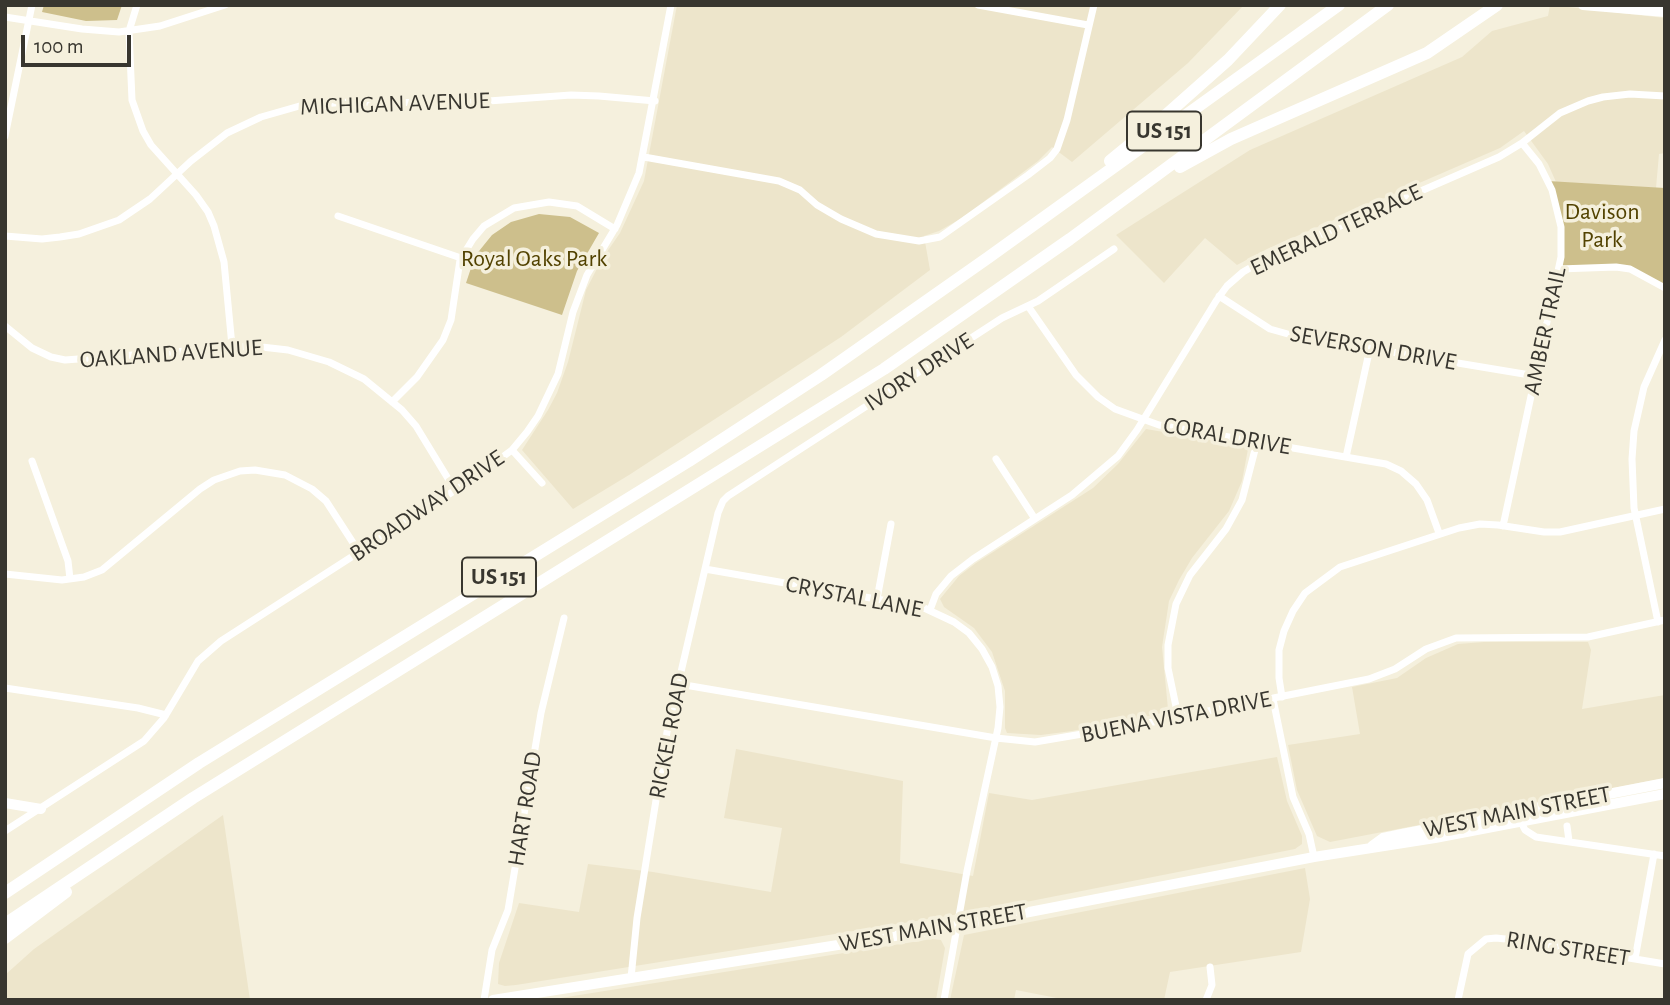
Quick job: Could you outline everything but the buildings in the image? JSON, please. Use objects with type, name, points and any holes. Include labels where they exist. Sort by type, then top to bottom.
[{"type":"highway","points":[[989,257],[1166,116],[1228,60],[1280,5]]},
{"type":"highway","name":"US 151","points":[[5,893],[199,763],[690,461],[821,375],[1339,5]]},
{"type":"highway","name":"US 151","points":[[5,924],[167,815],[884,369],[1094,222],[1388,5]]},
{"type":"highway","points":[[1472,23],[1488,5]]},
{"type":"highway","points":[[1094,222],[1192,159],[1231,139],[1427,53],[1497,5]]},
{"type":"highway","points":[[5,938],[167,815]]},
{"type":"main road","points":[[1583,5],[1665,12]]},
{"type":"main road","name":"WEST MAIN STREET","points":[[1371,846],[1383,838],[1665,783]]},
{"type":"main road","name":"WEST MAIN STREET","points":[[493,1000],[957,926],[1371,846],[1386,846],[1521,822],[1665,793]]},
{"type":"main road","points":[[5,803],[41,809]]},
{"type":"street","points":[[5,136],[32,5]]},
{"type":"street","points":[[137,5],[129,31],[132,100],[137,118],[152,145],[208,212],[221,244],[232,346]]},
{"type":"street","points":[[5,17],[103,32],[129,31],[160,26],[225,5]]},
{"type":"street","name":"BROADWAY DRIVE","points":[[5,831],[144,741],[155,731],[188,675],[207,651],[512,450],[538,416],[552,387],[587,275],[615,229],[633,192],[643,157],[671,5]]},
{"type":"street","points":[[978,5],[1088,25]]},
{"type":"street","points":[[643,157],[779,181],[800,190],[817,205],[859,229],[927,241],[951,231],[1054,154],[1067,120],[1094,5]]},
{"type":"street","name":"EMERALD TERRACE","points":[[930,610],[936,593],[951,576],[1097,476],[1118,456],[1219,296],[1243,272],[1267,258],[1499,157],[1522,143],[1560,113],[1588,101],[1630,94],[1665,96]]},
{"type":"street","name":"MICHIGAN AVENUE","points":[[5,236],[41,239],[100,228],[134,211],[209,145],[227,133],[261,117],[303,105],[350,102],[461,103],[571,95],[654,101]]},
{"type":"street","name":"AMBER TRAIL","points":[[1503,526],[1561,257],[1561,227],[1552,190],[1539,164],[1522,143]]},
{"type":"street","points":[[392,402],[417,377],[443,341],[451,320],[461,258],[484,226],[504,213],[522,206],[549,202],[577,206],[615,229]]},
{"type":"street","points":[[338,216],[461,258]]},
{"type":"street","name":"IVORY DRIVE","points":[[726,499],[1114,248]]},
{"type":"street","points":[[1559,269],[1616,267],[1630,270],[1665,288]]},
{"type":"street","name":"SEVERSON DRIVE","points":[[1219,296],[1247,316],[1280,332],[1536,376]]},
{"type":"street","name":"CORAL DRIVE","points":[[1028,306],[1060,354],[1085,385],[1115,409],[1159,425],[1386,464],[1401,471],[1416,484],[1427,500],[1439,533]]},
{"type":"street","name":"OAKLAND AVENUE","points":[[5,326],[32,348],[65,360],[232,346],[271,347],[310,355],[355,374],[392,402],[415,426],[455,490]]},
{"type":"street","points":[[1661,621],[1635,516],[1632,486],[1634,431],[1644,387],[1665,340]]},
{"type":"street","points":[[1346,457],[1370,348]]},
{"type":"street","points":[[1178,716],[1168,668],[1170,625],[1176,604],[1200,560],[1235,514],[1247,484],[1257,442]]},
{"type":"street","points":[[512,450],[542,483]]},
{"type":"street","points":[[996,459],[1035,519]]},
{"type":"street","points":[[32,461],[68,561],[70,579]]},
{"type":"street","points":[[5,574],[38,579],[84,578],[102,570],[200,489],[214,480],[240,471],[276,472],[312,489],[326,501],[359,552]]},
{"type":"street","name":"RICKEL ROAD","points":[[631,978],[635,934],[663,753],[718,513],[726,499]]},
{"type":"street","points":[[1282,697],[1279,650],[1293,611],[1306,593],[1340,567],[1439,533],[1480,524],[1560,532],[1665,509]]},
{"type":"street","points":[[877,599],[891,524]]},
{"type":"street","name":"CRYSTAL LANE","points":[[705,569],[930,610],[969,633],[992,667],[1000,707],[996,738],[944,1000]]},
{"type":"street","name":"HART ROAD","points":[[484,1000],[492,950],[508,910],[541,713],[564,618]]},
{"type":"street","name":"BUENA VISTA DRIVE","points":[[679,684],[996,738],[1035,742],[1369,679],[1395,669],[1441,642],[1456,638],[1588,636],[1661,621]]},
{"type":"street","points":[[5,688],[138,708],[166,715]]},
{"type":"street","points":[[1273,699],[1293,797],[1309,834],[1314,857]]},
{"type":"street","points":[[1521,822],[1531,835],[1665,856]]},
{"type":"street","points":[[1567,826],[1569,841]]},
{"type":"street","points":[[1635,959],[1654,855]]},
{"type":"street","name":"RING STREET","points":[[1458,1000],[1468,954],[1486,939],[1507,938],[1665,964]]},
{"type":"street","points":[[1206,1000],[1212,985],[1210,967]]},
{"type":"shaded area","points":[[677,5],[1244,5],[1188,63],[1072,162],[1052,147],[1038,161],[962,218],[924,236],[930,270],[841,337],[573,509],[522,450],[557,393],[568,362],[586,290],[602,259],[620,233],[644,181]]},
{"type":"shaded area","points":[[1550,5],[1665,18],[1665,153],[1659,154],[1656,188],[1556,182],[1548,164],[1524,131],[1500,148],[1267,249],[1237,265],[1205,238],[1164,283],[1116,235],[1250,150],[1462,57],[1492,31],[1548,16]]},
{"type":"shaded area","points":[[1146,429],[1246,446],[1248,449],[1242,481],[1229,511],[1192,558],[1169,601],[1162,647],[1168,709],[1164,713],[1072,731],[1041,735],[1007,733],[1005,691],[992,652],[974,628],[944,607],[940,599],[959,576],[976,563],[1093,488],[1118,464]]},
{"type":"shaded area","points":[[1588,642],[1591,650],[1582,709],[1665,695],[1665,778],[1330,842],[1317,836],[1297,790],[1288,745],[1360,734],[1352,687],[1397,678],[1426,658],[1458,644]]},
{"type":"shaded area","points":[[736,749],[903,781],[900,863],[973,876],[989,793],[1032,800],[1277,757],[1287,801],[1302,836],[1302,844],[1295,849],[985,910],[516,985],[498,984],[499,963],[519,903],[579,912],[588,864],[771,892],[782,828],[724,818]]},
{"type":"shaded area","points":[[223,815],[250,1000],[5,1000],[5,975],[34,949]]},
{"type":"shaded area","points":[[1305,868],[1310,899],[1301,952],[1170,972],[1164,1000],[1067,1000],[1016,990],[1014,1000],[950,1000],[964,935]]},
{"type":"shaded area","points":[[932,939],[941,940],[945,948],[936,1000],[548,1000]]},
{"type":"green space","points":[[44,5],[122,5],[117,20],[86,21],[42,12]]},
{"type":"green space","name":"Davison Park","points":[[1548,181],[1665,188],[1665,288],[1630,269],[1559,269],[1561,227]]},
{"type":"green space","name":"Royal Oaks Park","points":[[539,214],[570,217],[599,233],[577,271],[562,315],[466,283],[475,256],[492,235],[511,222]]}]
